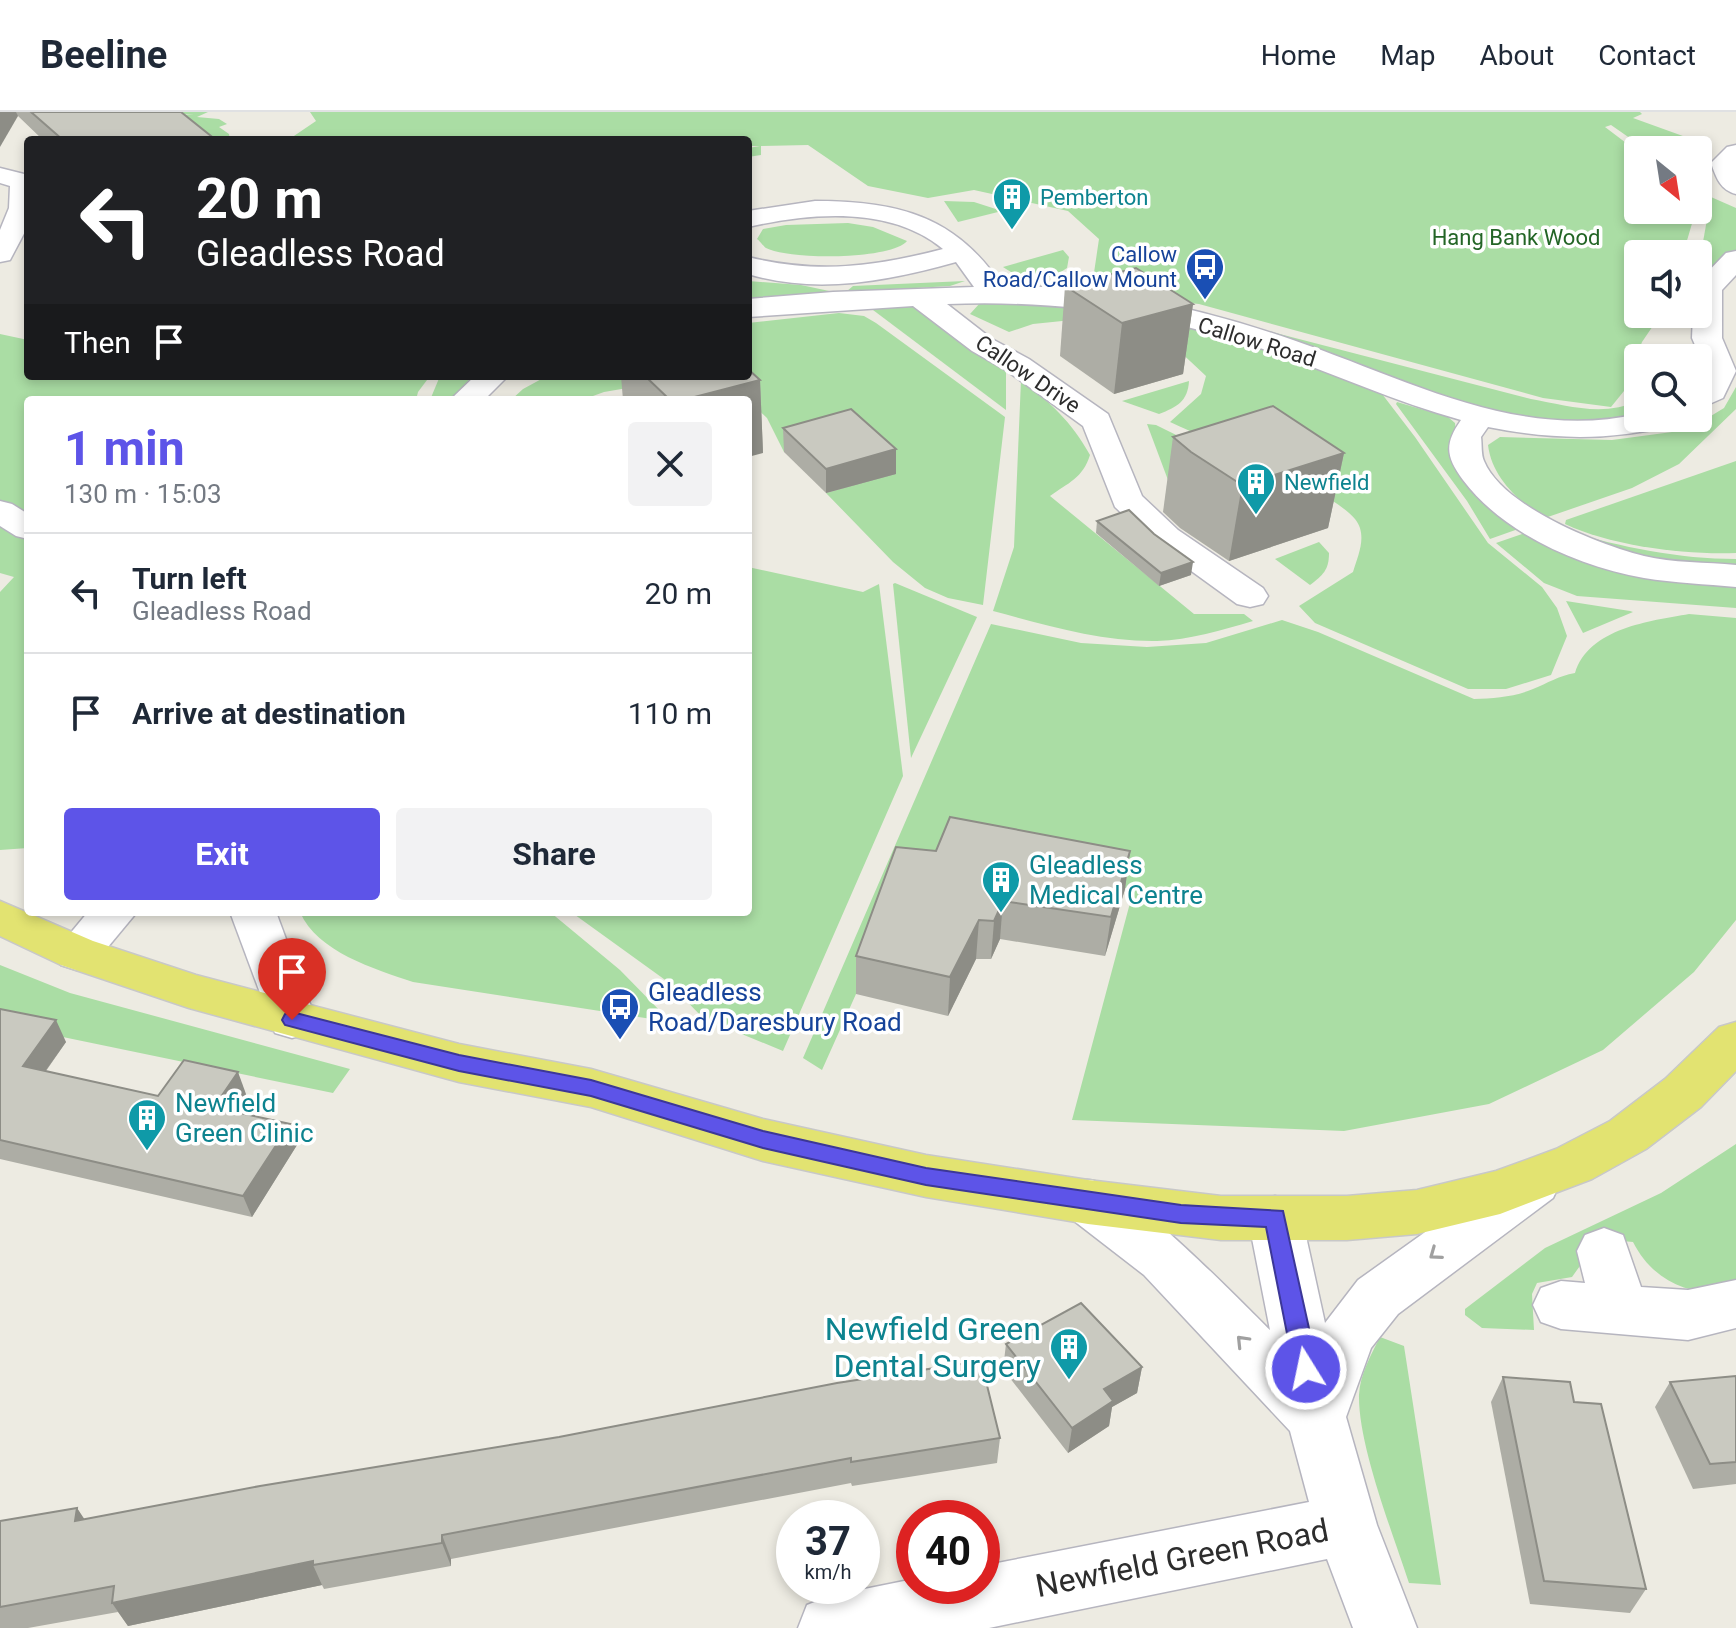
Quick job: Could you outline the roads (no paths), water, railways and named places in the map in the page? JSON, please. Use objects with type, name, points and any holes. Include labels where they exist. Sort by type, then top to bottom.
[{"type":"main road","points":[[0,917],[77,953],[137,976],[459,1063],[591,1088],[763,1140],[926,1176],[1088,1202],[1221,1218],[1347,1218],[1417,1212],[1500,1192],[1628,1135],[1668,1106],[1736,1040]]},
{"type":"street","points":[[1736,152],[1723,163],[1729,179],[1736,186]]},
{"type":"street","points":[[0,175],[21,181],[24,186]]},
{"type":"street","points":[[0,254],[24,199]]},
{"type":"street","points":[[752,218],[797,210],[838,209],[885,215],[928,227],[950,242],[981,272],[992,293]]},
{"type":"street","points":[[752,266],[807,275],[860,275],[895,271],[960,253]]},
{"type":"street","points":[[1712,391],[1728,372],[1707,338],[1708,288],[1736,259]]},
{"type":"street","name":"Callow Road","points":[[752,308],[851,299],[992,293],[1063,294],[1273,342],[1378,384],[1480,416],[1539,427],[1591,430],[1624,427]]},
{"type":"street","name":"Callow Drive","points":[[920,297],[982,345],[1018,365],[1097,421],[1127,500],[1166,537],[1250,596]]},
{"type":"street","points":[[470,396],[488,380]]},
{"type":"street","points":[[1480,416],[1465,437],[1467,462],[1489,491],[1535,527],[1585,549],[1644,567],[1736,576]]},
{"type":"street","points":[[0,511],[24,526]]},
{"type":"street","points":[[0,555],[24,545]]},
{"type":"street","points":[[77,953],[110,916]]},
{"type":"street","points":[[254,916],[292,1020]]},
{"type":"street","points":[[1316,1417],[1348,1335],[1378,1297],[1544,1175]]},
{"type":"street","points":[[1088,1202],[1163,1259],[1316,1417]]},
{"type":"street","points":[[1275,1218],[1316,1417],[1346,1525],[1385,1628]]},
{"type":"street","points":[[1604,1251],[1620,1311]]},
{"type":"street","points":[[1561,1305],[1688,1315],[1736,1304]]},
{"type":"street","name":"Newfield Green Road","points":[[830,1628],[1346,1525]]},
{"type":"place","name":"Pemberton","points":[[1012,231]]},
{"type":"place","name":"Callow Road/Callow Mount","points":[[1205,301]]},
{"type":"place","name":"Newfield","points":[[1256,516]]},
{"type":"place","name":"Gleadless Medical Centre","points":[[1001,914]]},
{"type":"place","name":"Gleadless Road/Daresbury Road","points":[[620,1041]]},
{"type":"place","name":"Newfield Green Clinic","points":[[147,1152]]},
{"type":"place","name":"Newfield Green Dental Surgery","points":[[1069,1381]]},
{"type":"park label","name":"Hang Bank Wood","points":[[1516,237]]}]
